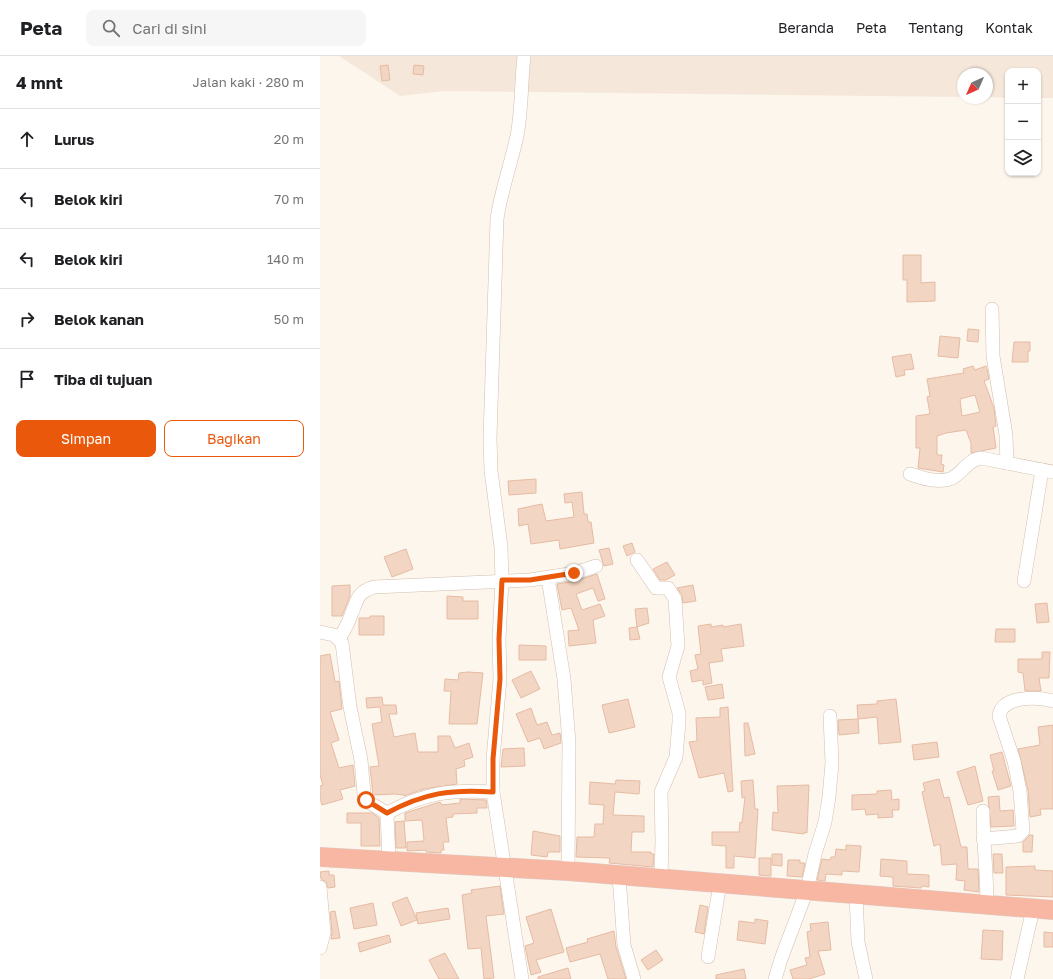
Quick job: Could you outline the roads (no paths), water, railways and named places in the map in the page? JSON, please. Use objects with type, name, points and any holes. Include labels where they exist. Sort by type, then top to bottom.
[{"type":"highway","points":[[320,857],[505,869],[568,871],[807,890],[856,896],[987,904],[1053,910]]},
{"type":"street","points":[[522,979],[493,792],[493,759],[500,679],[499,639],[502,547],[491,471],[490,438],[497,220],[500,198],[516,136],[521,104],[524,56]]},
{"type":"street","points":[[992,309],[992,356],[1006,435],[1007,463]]},
{"type":"street","points":[[910,474],[931,480],[943,480],[951,478],[977,458],[1047,471],[1024,581]]},
{"type":"street","points":[[637,560],[656,588],[668,588],[673,593],[677,614],[678,646],[669,677],[679,713],[679,722],[676,758],[664,784],[661,797],[661,878]]},
{"type":"street","points":[[339,638],[348,622],[358,596],[364,591],[388,585],[548,578],[596,566]]},
{"type":"street","points":[[548,578],[564,679],[569,743],[568,871]]},
{"type":"street","points":[[320,632],[334,635],[339,638],[343,649],[350,707],[361,760],[364,794],[366,800],[387,813]]},
{"type":"street","points":[[983,839],[1018,836],[1023,831],[1020,791],[1014,761],[1000,716],[1000,710],[1004,706],[1023,699],[1036,697],[1053,701]]},
{"type":"street","points":[[775,979],[807,890],[829,798],[832,741],[830,716]]},
{"type":"street","points":[[387,813],[430,794],[469,790],[493,792]]},
{"type":"street","points":[[983,812],[983,839],[987,867],[987,904]]},
{"type":"street","points":[[387,813],[389,861]]},
{"type":"street","points":[[619,876],[624,945],[634,979]]},
{"type":"street","points":[[708,957],[720,883]]},
{"type":"street","points":[[320,887],[324,933],[320,948]]},
{"type":"street","points":[[856,896],[858,942],[866,979]]},
{"type":"street","points":[[1017,979],[1033,909]]}]
